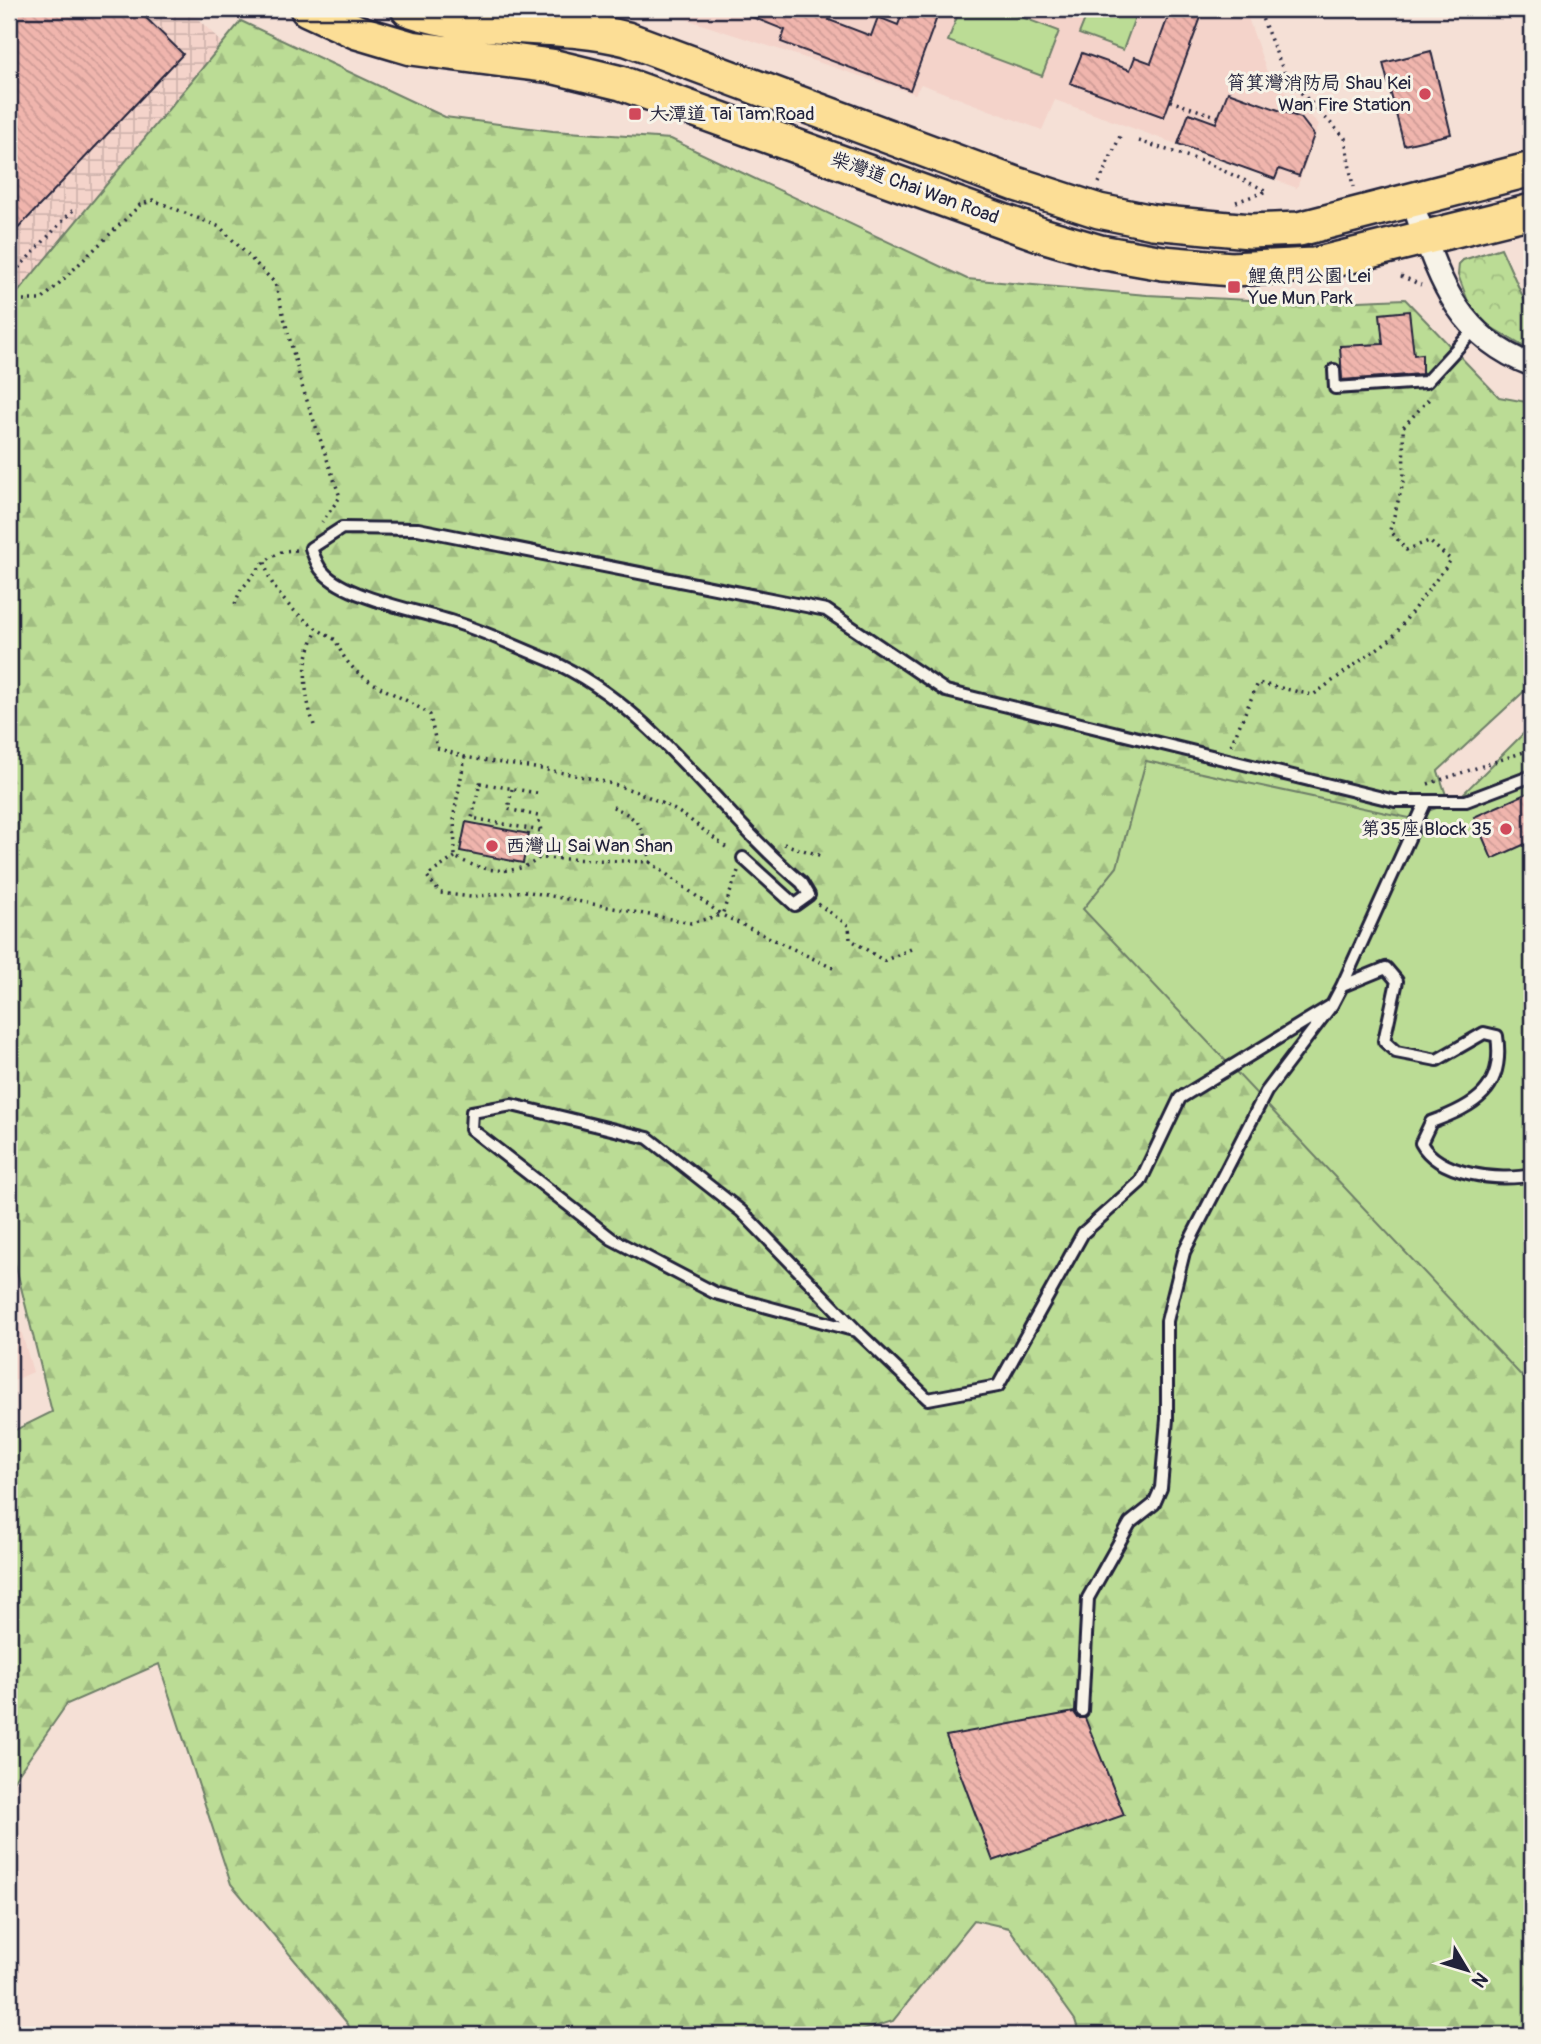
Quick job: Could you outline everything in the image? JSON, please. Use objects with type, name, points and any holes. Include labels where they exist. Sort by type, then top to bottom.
[{"type":"main road","name":"柴灣道 Chai Wan Road","points":[[307,9],[357,32],[411,48],[551,66],[621,83],[1042,234],[1132,258],[1231,269],[1292,268],[1343,260],[1532,211]]},
{"type":"main road","name":"柴灣道 Chai Wan Road","points":[[408,9],[453,19],[590,30],[627,39],[1016,184],[1126,218],[1176,225],[1275,231],[1325,224],[1532,169]]},
{"type":"street","points":[[1412,202],[1452,303],[1474,330],[1511,357],[1532,365]]},
{"type":"lane","points":[[1334,370],[1335,388],[1426,382],[1474,330]]},
{"type":"lane","points":[[743,859],[795,905],[809,895],[802,883],[739,824],[667,744],[609,696],[553,662],[462,624],[359,594],[323,573],[315,546],[342,528],[418,529],[826,610],[946,691],[1395,801],[1466,801],[1532,776]]},
{"type":"lane","points":[[1082,1711],[1088,1598],[1130,1523],[1154,1504],[1161,1488],[1167,1419],[1167,1321],[1184,1251],[1266,1092],[1332,1004],[1342,986],[1426,800]]},
{"type":"lane","points":[[1342,986],[1386,968],[1398,981],[1384,1041],[1396,1052],[1437,1060],[1484,1033],[1497,1036],[1500,1054],[1495,1074],[1483,1096],[1467,1109],[1431,1122],[1421,1143],[1426,1153],[1452,1168],[1494,1175],[1532,1175]]},
{"type":"lane","points":[[857,1331],[715,1293],[612,1239],[471,1129],[472,1112],[512,1105],[648,1138],[741,1211],[857,1331],[928,1399],[998,1385],[1083,1233],[1140,1182],[1180,1098],[1332,1004]]},
{"type":"path","points":[[1271,9],[1262,18],[1286,78],[1345,138],[1354,196]]},
{"type":"path","points":[[1170,101],[1219,117]]},
{"type":"path","points":[[1097,188],[1121,134]]},
{"type":"path","points":[[1139,141],[1205,162],[1267,191]]},
{"type":"path","points":[[9,300],[42,300],[140,205],[153,200],[220,227],[275,284],[302,386],[340,497],[323,517],[315,546],[284,551],[265,561],[240,591],[235,604]]},
{"type":"path","points":[[9,278],[75,208]]},
{"type":"path","points":[[1225,760],[1258,683],[1313,695],[1392,638],[1451,560],[1429,541],[1406,550],[1390,530],[1404,480],[1402,427],[1437,390]]},
{"type":"path","points":[[265,561],[266,574],[279,589],[286,605],[317,631],[336,640],[342,659],[357,675],[430,715],[437,748],[465,757],[592,777],[639,793],[674,809],[743,859],[722,915]]},
{"type":"path","points":[[314,724],[306,699],[306,674],[309,645],[317,631]]},
{"type":"path","points":[[1422,786],[1524,752],[1532,743]]},
{"type":"path","points":[[455,857],[454,814],[465,757]]},
{"type":"path","points":[[537,793],[480,783],[472,818],[541,831]]},
{"type":"path","points":[[512,789],[508,809],[538,816],[541,831],[540,858]]},
{"type":"path","points":[[611,806],[628,813],[642,825],[650,862]]},
{"type":"path","points":[[455,857],[468,864],[512,872],[527,868],[540,858],[650,862],[722,915],[835,969]]},
{"type":"path","points":[[455,857],[427,876],[440,892],[471,897],[525,891],[691,923],[722,915]]},
{"type":"path","points":[[809,895],[828,914],[849,926],[850,939],[884,961],[911,949]]},
{"type":"shaded area","points":[[9,9],[181,9],[197,18],[229,49],[33,289],[9,291]]},
{"type":"shaded area","points":[[655,9],[1245,9],[1268,75],[1319,124],[1297,188],[1055,100],[1042,130],[921,84],[915,94]]},
{"type":"shaded area","points":[[9,1289],[33,1372],[9,1383]]},
{"type":"green space","points":[[960,9],[1000,9],[1059,31],[1042,76],[948,41]]},
{"type":"green space","points":[[1089,9],[1138,9],[1123,50],[1079,34]]},
{"type":"green space","points":[[241,21],[445,117],[553,131],[671,139],[967,279],[1147,295],[1312,303],[1405,299],[1499,397],[1532,403],[1532,684],[1438,771],[1475,881],[1532,861],[1532,2035],[1080,2035],[1075,2020],[1009,1928],[974,1920],[893,2021],[861,2031],[823,2035],[351,2035],[348,2024],[231,1884],[159,1664],[67,1704],[9,1787],[9,1433],[52,1412],[9,1239],[9,303]]},
{"type":"green space","points":[[1501,248],[1532,317],[1531,351],[1474,317],[1458,275],[1459,264],[1463,260]]},
{"type":"green space","points":[[1532,725],[1532,1387],[1083,909],[1117,867],[1146,761],[1409,818],[1456,801]]},
{"type":"building","points":[[9,9],[137,9],[183,54],[9,238]]},
{"type":"building","points":[[732,9],[834,9],[829,20],[871,36],[878,17],[898,25],[904,9],[940,9],[910,90],[781,42],[785,30]]},
{"type":"building","points":[[1171,9],[1204,9],[1164,117],[1070,83],[1082,53],[1130,70],[1135,57],[1151,63]]},
{"type":"building","points":[[1431,51],[1451,134],[1404,145],[1383,63]]},
{"type":"building","points":[[1228,92],[1301,118],[1314,135],[1299,176],[1279,169],[1275,179],[1178,144],[1189,113],[1216,123]]},
{"type":"building","points":[[1409,311],[1414,355],[1422,354],[1422,374],[1342,380],[1340,346],[1383,344],[1380,314]]},
{"type":"building","name":"第35座 Block 35","points":[[1532,791],[1532,841],[1492,859],[1474,817]]},
{"type":"building","points":[[466,822],[529,834],[523,863],[460,851]]},
{"type":"building","points":[[1074,1712],[1078,1718],[1085,1718],[1124,1815],[993,1861],[946,1736]]},
{"type":"place","name":"筲箕灣消防局 Shau Kei Wan Fire Station","points":[[1425,94]]},
{"type":"place","name":"大潭道 Tai Tam Road","points":[[635,114]]},
{"type":"place","name":"鯉魚門公園 Lei Yue Mun Park","points":[[1234,287]]},
{"type":"place","name":"第35座 Block 35","points":[[1506,829]]},
{"type":"place","name":"西灣山 Sai Wan Shan","points":[[492,846]]}]
